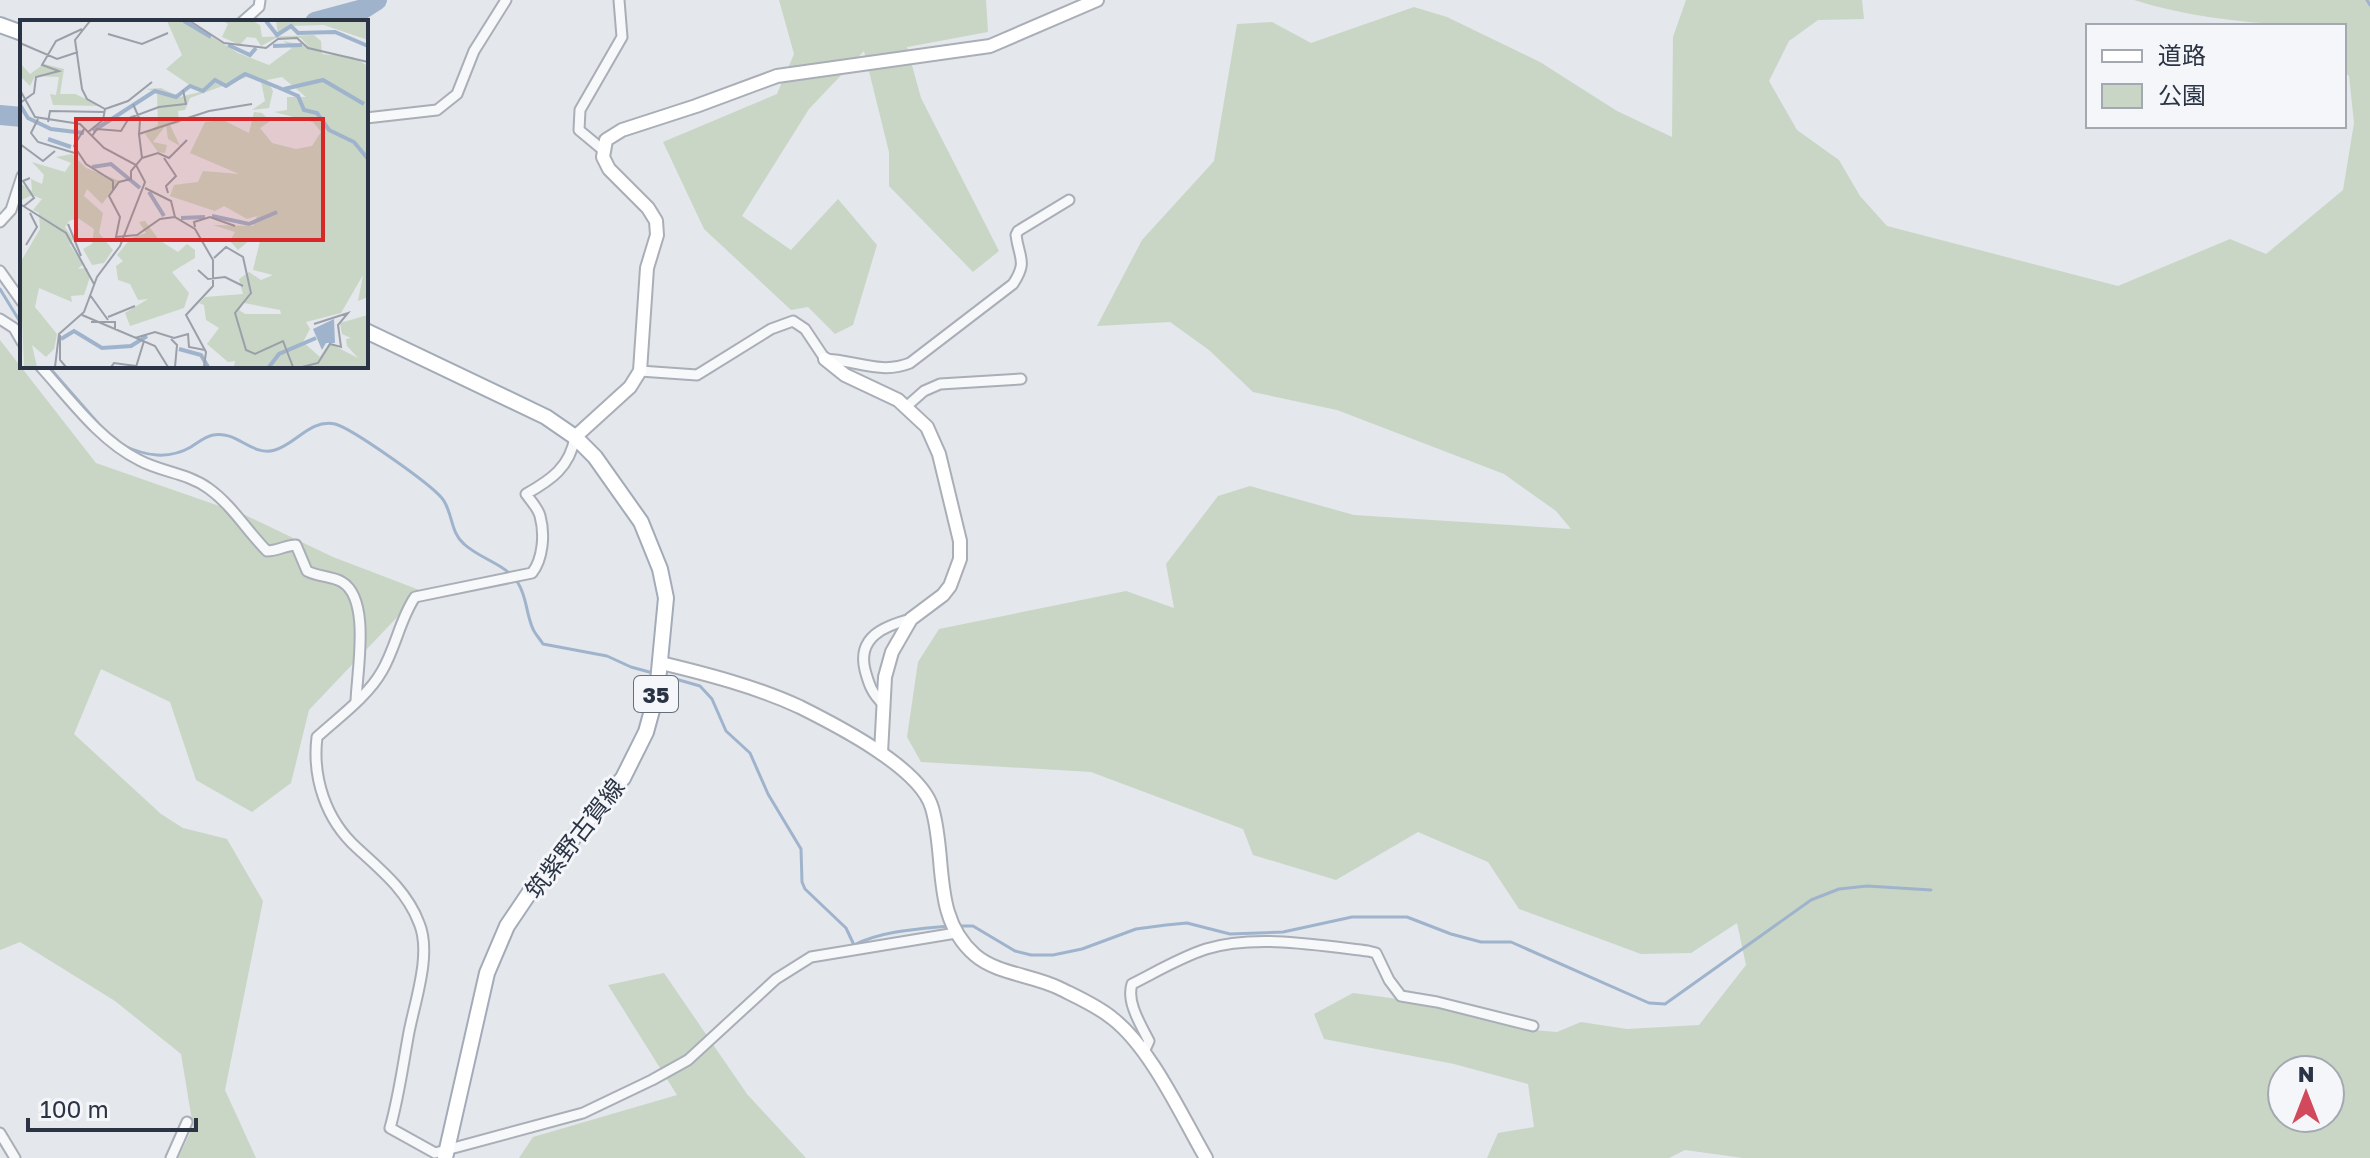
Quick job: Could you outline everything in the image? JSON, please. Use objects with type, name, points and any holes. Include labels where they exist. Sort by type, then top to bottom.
[{"type":"main road","points":[[0,25],[20,32]]},
{"type":"main road","name":"筑紫野古賀線","points":[[368,332],[546,417],[575,437],[595,457],[641,522],[660,569],[666,598],[657,692],[646,732],[623,778],[536,883],[502,938],[487,973],[447,1153]]},
{"type":"street","points":[[244,20],[259,7],[260,0]]},
{"type":"street","points":[[368,118],[437,110],[457,94],[474,51],[506,0]]},
{"type":"street","points":[[603,150],[579,130],[580,110],[622,37],[619,0]]},
{"type":"street","points":[[956,933],[811,957],[776,979],[688,1060],[652,1080],[583,1113],[447,1153],[435,1153],[390,1128],[422,971],[420,923],[396,883],[355,846],[333,818],[315,767],[317,737],[381,674],[415,597],[532,573],[539,563],[542,538],[540,513],[526,494],[553,479],[569,458],[575,437],[630,387],[640,371],[647,268],[657,235],[656,221],[648,208],[609,169],[603,157],[606,140],[622,130],[777,76],[990,46],[1097,0]]},
{"type":"street","points":[[0,222],[11,210],[20,182]]},
{"type":"street","points":[[825,359],[846,360],[874,369],[896,369],[910,363],[1013,284],[1023,269],[1016,235],[1018,231],[1069,200]]},
{"type":"street","points":[[0,271],[20,299]]},
{"type":"street","points":[[0,319],[14,328],[20,338]]},
{"type":"street","points":[[640,371],[697,375],[771,329],[793,321],[805,329],[825,359],[845,375],[907,406],[927,427],[934,439],[960,541],[960,559],[950,586],[943,595],[911,619],[877,631],[866,642],[863,661],[871,692],[883,704]]},
{"type":"street","points":[[42,368],[94,426],[121,449],[141,462],[189,477],[207,487],[231,508],[267,551],[296,545],[307,571],[340,581],[354,591],[358,604],[360,643],[356,701]]},
{"type":"street","points":[[907,406],[924,391],[940,384],[1021,379]]},
{"type":"street","points":[[881,753],[885,677],[892,652],[911,619]]},
{"type":"street","points":[[661,663],[710,675],[799,707],[881,753],[918,782],[932,804],[939,838],[943,902],[956,933],[976,956],[1003,969],[1048,982],[1114,1019],[1144,1052],[1206,1158]]},
{"type":"street","points":[[1144,1052],[1149,1041],[1135,1011],[1130,991],[1132,984],[1207,949],[1284,941],[1376,953],[1401,996],[1533,1026]]},
{"type":"street","points":[[171,1158],[187,1122]]},
{"type":"street","points":[[0,1133],[15,1158]]},
{"type":"green space","points":[[779,0],[986,0],[988,32],[907,47],[921,98],[999,251],[973,272],[889,186],[889,152],[864,51],[809,109],[742,216],[791,250],[838,199],[877,245],[853,325],[835,334],[808,307],[791,310],[704,229],[663,142],[777,94],[794,54]]},
{"type":"green space","points":[[1686,0],[1862,0],[1864,19],[1818,20],[1789,41],[1769,81],[1797,130],[1839,160],[1860,196],[1887,226],[2118,286],[2230,239],[2266,254],[2343,190],[2354,123],[2349,76],[2346,74],[2346,24],[2238,21],[2185,13],[2134,0],[2370,0],[2370,1158],[1743,1158],[1685,1150],[1669,1158],[1487,1158],[1498,1133],[1534,1127],[1528,1084],[1454,1064],[1324,1039],[1314,1014],[1353,993],[1413,1001],[1520,1029],[1557,1032],[1581,1022],[1627,1029],[1699,1025],[1746,965],[1737,923],[1691,953],[1641,954],[1519,909],[1488,862],[1418,832],[1336,880],[1253,855],[1243,829],[1091,772],[921,762],[907,737],[918,662],[939,629],[1126,591],[1174,608],[1166,564],[1218,496],[1250,486],[1354,515],[1571,529],[1556,511],[1504,474],[1337,410],[1253,392],[1209,350],[1170,322],[1097,326],[1142,240],[1214,161],[1237,24],[1272,22],[1311,43],[1414,7],[1447,17],[1540,62],[1617,111],[1672,137],[1673,37]]},
{"type":"green space","points":[[0,340],[96,463],[245,515],[333,557],[422,591],[309,710],[291,783],[252,812],[196,780],[170,702],[101,669],[74,734],[161,814],[183,828],[227,839],[263,901],[225,1090],[256,1158],[178,1158],[193,1127],[181,1054],[115,1001],[20,942],[0,950]]},
{"type":"green space","points":[[664,973],[747,1094],[806,1158],[519,1158],[533,1137],[677,1095],[608,985]]},
{"type":"waterway","points":[[322,20],[363,9],[377,0]]},
{"type":"waterway","points":[[2367,0],[2370,5]]},
{"type":"waterway","points":[[0,115],[20,117]]},
{"type":"waterway","points":[[0,289],[20,322]]},
{"type":"waterway","points":[[50,368],[104,430]]},
{"type":"waterway","points":[[122,445],[148,454],[165,455],[222,434],[267,451],[283,447],[318,425],[335,424],[374,446],[438,494],[447,507],[460,540],[507,571],[518,583],[533,629],[543,644],[607,656],[653,673]]},
{"type":"waterway","points":[[665,676],[700,686],[712,699],[726,731],[750,753],[768,794],[801,849],[805,889],[846,928],[854,945],[887,934],[948,926]]},
{"type":"waterway","points":[[959,926],[973,926],[1015,951],[1053,955],[1082,949],[1136,929],[1166,925],[1187,923],[1230,934],[1283,932],[1352,917],[1407,917],[1481,942],[1511,942],[1649,1003],[1665,1004],[1811,900],[1839,889],[1867,886],[1931,890]]}]
